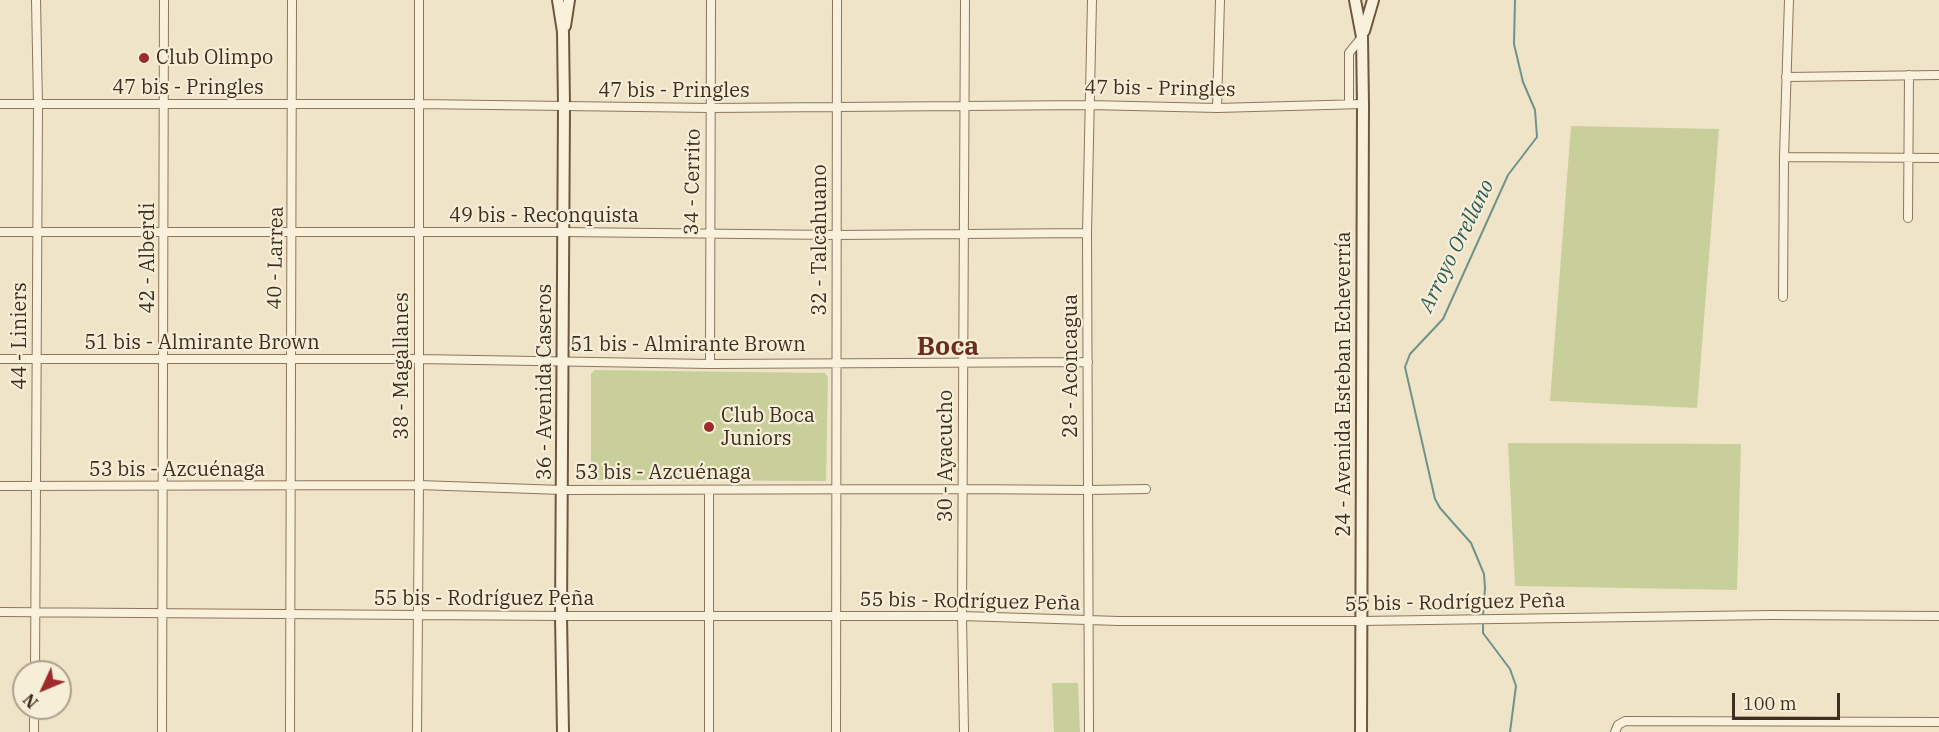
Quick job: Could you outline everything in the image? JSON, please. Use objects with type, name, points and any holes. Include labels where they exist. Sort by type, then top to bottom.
[{"type":"main road","name":"36 - Avenida Caseros","points":[[558,0],[562,32],[564,106],[561,616],[563,732]]},
{"type":"main road","name":"36 - Avenida Caseros","points":[[562,32],[567,20],[569,0]]},
{"type":"main road","name":"24 - Avenida Esteban Echeverría","points":[[1355,0],[1362,37],[1363,104],[1361,732]]},
{"type":"main road","name":"24 - Avenida Esteban Echeverría","points":[[1362,37],[1373,0]]},
{"type":"street","name":"44 - Liniers","points":[[35,660],[38,105],[36,0]]},
{"type":"street","name":"42 - Alberdi","points":[[162,732],[165,0]]},
{"type":"street","name":"40 - Larrea","points":[[290,732],[292,0]]},
{"type":"street","name":"38 - Magallanes","points":[[417,732],[419,0]]},
{"type":"street","name":"34 - Cerrito","points":[[710,364],[711,0]]},
{"type":"street","name":"32 - Talcahuano","points":[[836,732],[837,0]]},
{"type":"street","name":"30 - Ayacucho","points":[[964,732],[962,489],[965,0]]},
{"type":"street","name":"28 - Aconcagua","points":[[1089,732],[1087,233],[1092,0]]},
{"type":"street","points":[[1217,108],[1220,0]]},
{"type":"street","points":[[1783,297],[1784,157],[1789,0]]},
{"type":"street","name":"24 - Avenida Esteban Echeverría","points":[[1349,103],[1349,53],[1362,37]]},
{"type":"street","points":[[1908,218],[1909,75]]},
{"type":"street","points":[[1786,77],[1939,75]]},
{"type":"street","name":"47 bis - Pringles","points":[[0,104],[419,104],[710,108],[1089,105],[1217,108],[1363,104]]},
{"type":"street","points":[[1784,157],[1939,158]]},
{"type":"street","name":"49 bis - Reconquista","points":[[0,232],[564,232],[836,235],[1087,233]]},
{"type":"street","name":"51 bis - Almirante Brown","points":[[0,359],[419,359],[710,364],[1088,362]]},
{"type":"street","name":"53 bis - Azcuénaga","points":[[0,486],[419,485],[562,490],[1146,489]]},
{"type":"street","points":[[709,490],[709,732]]},
{"type":"street","name":"55 bis - Rodríguez Peña","points":[[0,612],[962,616],[1089,620],[1361,621],[1771,615],[1939,616]]},
{"type":"street","points":[[1615,732],[1618,724],[1625,721],[1937,722],[1936,732]]},
{"type":"street","points":[[1718,721],[1718,732]]},
{"type":"street","points":[[1829,722],[1829,732]]},
{"type":"green space","points":[[1571,126],[1719,129],[1697,408],[1550,401]]},
{"type":"green space","name":"Club Boca Juniors","points":[[595,370],[825,373],[828,377],[826,481],[595,480],[591,478],[591,374]]},
{"type":"green space","points":[[1508,443],[1741,444],[1737,590],[1515,586]]},
{"type":"green space","points":[[1052,683],[1078,683],[1080,732],[1054,732]]},
{"type":"waterway","name":"Arroyo Orellano","points":[[1483,616],[1484,574],[1471,543],[1440,508],[1435,499],[1405,367],[1410,354],[1443,319],[1508,175],[1537,137],[1535,110],[1523,82],[1514,44],[1515,0]]},
{"type":"waterway","name":"Arroyo Orellano","points":[[1483,622],[1483,633],[1510,669],[1516,686],[1510,732]]},
{"type":"place","name":"Club Olimpo","points":[[144,58]]},
{"type":"place","name":"Club Boca Juniors","points":[[709,427]]},
{"type":"district","name":"Boca","points":[[948,347]]}]
